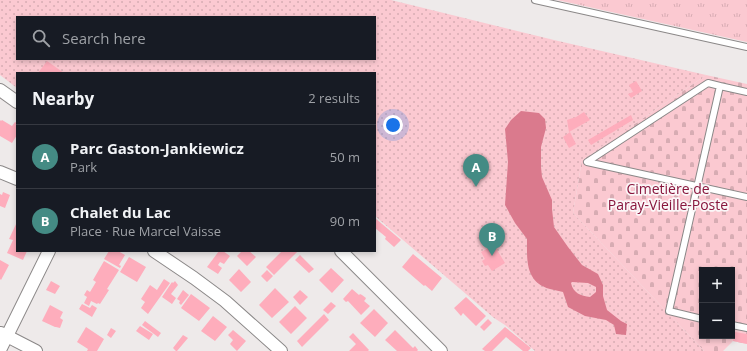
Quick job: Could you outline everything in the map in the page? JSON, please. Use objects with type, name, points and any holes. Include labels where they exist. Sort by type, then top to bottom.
[{"type":"street","points":[[0,90],[16,101]]},
{"type":"street","points":[[0,172],[16,179]]},
{"type":"street","points":[[0,350],[4,334],[48,252]]},
{"type":"street","points":[[155,252],[225,301],[281,351]]},
{"type":"street","points":[[342,252],[441,351]]},
{"type":"street","points":[[4,334],[36,351]]},
{"type":"lane","points":[[535,0],[747,46]]},
{"type":"lane","points":[[747,92],[708,84],[588,162],[747,197]]},
{"type":"lane","points":[[699,317],[669,312],[720,86]]},
{"type":"lane","points":[[735,326],[747,328]]},
{"type":"green space","points":[[0,0],[391,0],[706,75],[582,160],[573,213],[704,351],[535,351],[505,325],[494,318],[376,217],[376,72],[16,72],[16,87],[0,75]]},
{"type":"green space","points":[[557,0],[747,0],[747,42]]},
{"type":"green space","name":"Cimetière de Paray-Vieille-Poste","points":[[706,75],[747,84],[747,344],[733,341],[723,351],[704,351],[573,213],[582,160]]},
{"type":"shaded area","points":[[521,111],[539,113],[545,119],[546,128],[541,147],[541,167],[542,177],[552,200],[554,227],[582,265],[598,274],[603,285],[603,296],[607,310],[627,324],[626,335],[616,334],[614,325],[606,320],[585,316],[568,307],[563,292],[542,286],[532,276],[529,269],[527,255],[527,239],[515,223],[505,205],[508,162],[505,129],[511,120]],"holes":[[[571,283],[588,283],[596,287],[596,292],[590,297],[576,292]]]},
{"type":"building","points":[[47,61],[63,72],[39,72]]},
{"type":"building","points":[[636,81],[642,91],[631,98],[628,94],[633,92],[629,85]]},
{"type":"building","points":[[584,112],[590,120],[569,132],[567,120]]},
{"type":"building","points":[[631,115],[633,120],[591,145],[588,140]]},
{"type":"building","points":[[0,120],[12,126],[16,122],[16,137],[12,143],[0,136]]},
{"type":"building","points":[[570,132],[576,144],[569,148],[563,137]]},
{"type":"building","points":[[3,192],[10,195],[5,208],[0,206],[0,194],[2,195]]},
{"type":"building","points":[[376,219],[401,240],[394,247],[385,239],[386,237],[376,229]]},
{"type":"building","points":[[16,224],[16,252],[27,252],[23,260],[7,253],[13,240],[9,239]]},
{"type":"building","points":[[494,245],[505,263],[492,271],[488,265],[485,266],[482,261],[485,259],[481,252]]},
{"type":"building","points":[[108,252],[120,252],[125,255],[119,265],[121,266],[120,268],[104,259]]},
{"type":"building","points":[[218,252],[224,252],[230,256],[224,264],[220,262],[218,265],[222,268],[218,274],[207,267]]},
{"type":"building","points":[[241,252],[250,252],[256,257],[247,266],[237,256]]},
{"type":"building","points":[[281,252],[297,252],[274,275],[266,267]]},
{"type":"building","points":[[413,254],[442,278],[432,291],[402,267]]},
{"type":"building","points":[[300,255],[314,269],[309,273],[295,260]]},
{"type":"building","points":[[129,257],[146,267],[137,282],[120,272]]},
{"type":"building","points":[[0,260],[9,265],[1,280],[0,279]]},
{"type":"building","points":[[104,261],[119,270],[107,289],[109,290],[100,304],[91,301],[89,306],[84,303],[87,297],[84,295],[87,290],[90,292],[96,282],[93,280]]},
{"type":"building","points":[[331,268],[344,280],[332,293],[319,280]]},
{"type":"building","points":[[239,269],[251,282],[241,292],[229,280]]},
{"type":"building","points":[[267,270],[273,276],[267,282],[261,276]]},
{"type":"building","points":[[164,279],[170,283],[148,314],[141,308],[145,302],[141,299],[150,285],[157,290]]},
{"type":"building","points":[[51,281],[60,286],[55,294],[46,290]]},
{"type":"building","points":[[175,281],[178,285],[171,294],[176,298],[172,304],[162,297],[172,282],[173,283]]},
{"type":"building","points":[[275,288],[289,302],[272,318],[259,305]]},
{"type":"building","points":[[352,289],[359,295],[360,294],[366,298],[364,301],[370,306],[361,315],[348,301],[346,302],[343,299]]},
{"type":"building","points":[[183,290],[189,295],[181,305],[179,303],[180,301],[177,299]]},
{"type":"building","points":[[300,290],[308,297],[300,305],[293,297]]},
{"type":"building","points":[[191,294],[210,308],[199,321],[181,308]]},
{"type":"building","points":[[466,297],[486,316],[476,326],[463,313],[461,316],[454,308]]},
{"type":"building","points":[[331,302],[336,306],[328,314],[323,310]]},
{"type":"building","points":[[82,304],[90,308],[92,305],[97,308],[92,317],[79,309]]},
{"type":"building","points":[[50,305],[63,312],[60,318],[63,320],[60,328],[42,321]]},
{"type":"building","points":[[295,306],[307,318],[291,334],[279,322]]},
{"type":"building","points":[[374,309],[388,323],[375,337],[360,323]]},
{"type":"building","points":[[324,314],[329,320],[302,347],[297,341]]},
{"type":"building","points":[[213,316],[227,327],[215,341],[201,331]]},
{"type":"building","points":[[488,319],[492,323],[484,331],[480,327]]},
{"type":"building","points":[[145,321],[161,333],[158,337],[142,325]]},
{"type":"building","points":[[140,326],[153,334],[149,340],[136,331]]},
{"type":"building","points":[[86,327],[104,339],[97,351],[87,351],[88,349],[77,342]]},
{"type":"building","points":[[505,327],[531,348],[528,351],[523,351],[506,337],[492,351],[485,351],[482,349]]},
{"type":"building","points":[[111,328],[116,331],[111,338],[107,335]]},
{"type":"building","points":[[233,330],[246,341],[237,351],[230,344],[233,340],[228,335]]},
{"type":"building","points":[[395,330],[413,348],[415,346],[418,350],[397,351],[385,340]]},
{"type":"building","points":[[735,332],[747,334],[747,344],[733,341],[735,339]]},
{"type":"building","points":[[353,333],[369,350],[368,351],[349,351],[356,344],[349,337]]},
{"type":"building","points":[[183,335],[188,338],[176,351],[173,348]]},
{"type":"place","name":"Parc Gaston-Jankiewicz","points":[[476,187]]},
{"type":"place","name":"Chalet du Lac","points":[[492,256]]}]
